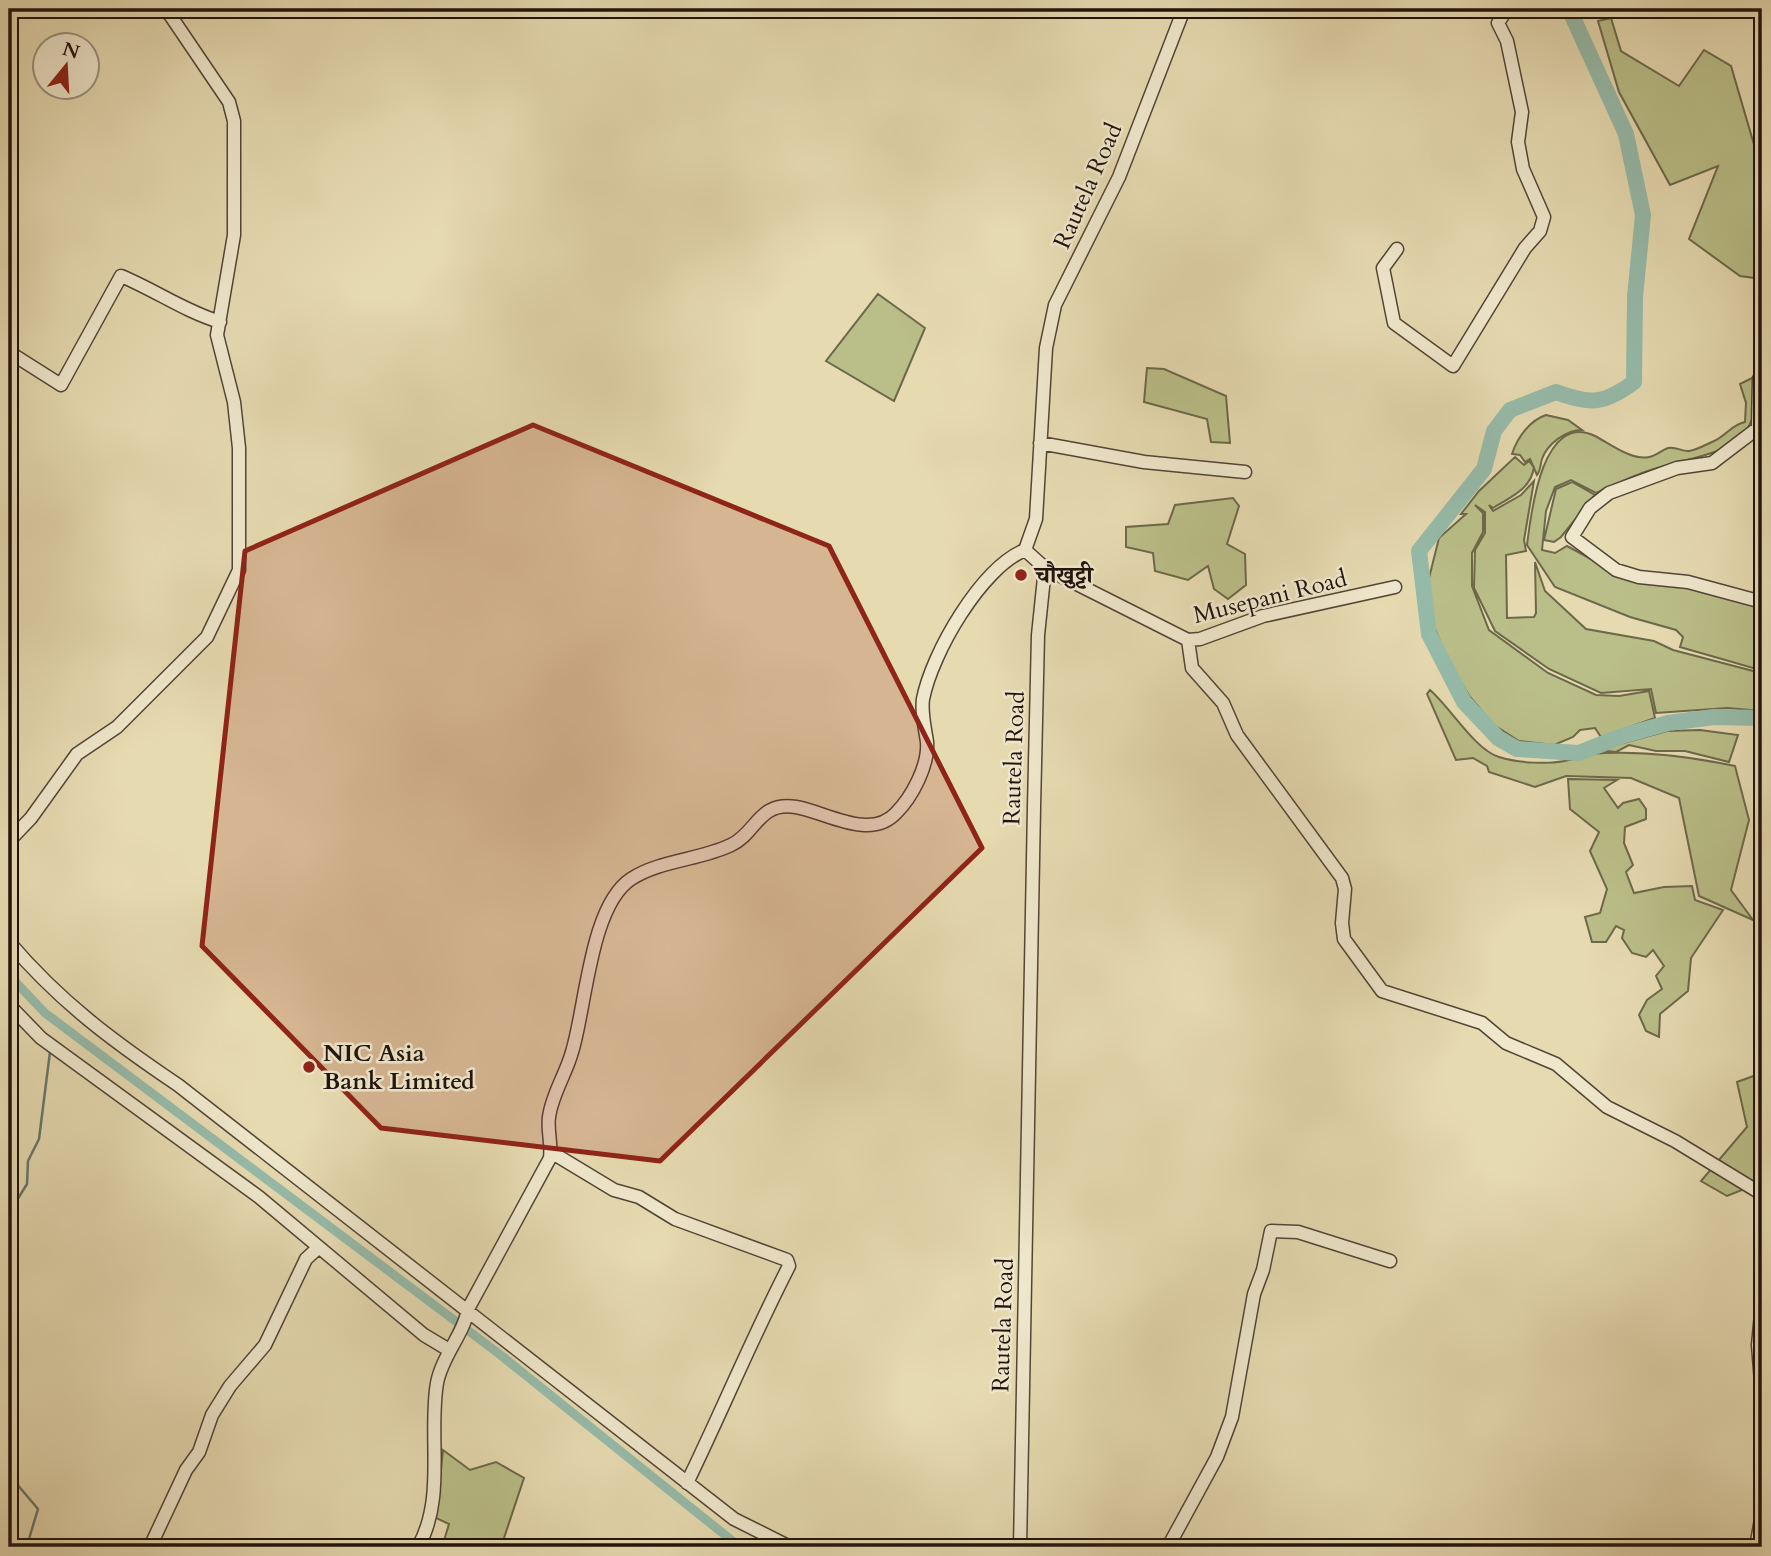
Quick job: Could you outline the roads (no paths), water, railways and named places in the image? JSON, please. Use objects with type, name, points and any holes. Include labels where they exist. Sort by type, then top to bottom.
[{"type":"street","points":[[9,841],[31,818],[77,754],[117,727],[207,637],[239,570],[239,448],[234,402],[218,335],[234,235],[234,121],[229,102],[166,9]]},
{"type":"street","name":"Rautela Road","points":[[1025,550],[1036,519],[1045,348],[1055,305],[1119,177],[1184,9]]},
{"type":"street","points":[[1397,249],[1383,268],[1394,323],[1453,366],[1525,248],[1540,230],[1544,217],[1523,169],[1518,142],[1522,112],[1507,41],[1498,23],[1507,9]]},
{"type":"street","points":[[9,352],[61,385],[93,332],[121,276],[153,290],[191,313],[220,322]]},
{"type":"street","points":[[1762,375],[1759,379],[1758,428],[1712,463],[1677,468],[1609,493],[1590,508],[1572,537],[1616,570],[1639,577],[1688,582],[1762,602]]},
{"type":"street","points":[[1040,443],[1144,461],[1245,472]]},
{"type":"street","points":[[418,1547],[431,1509],[437,1382],[451,1346],[551,1152],[548,1118],[572,1053],[604,917],[615,893],[631,879],[734,844],[758,817],[777,807],[794,807],[864,826],[881,824],[895,815],[911,794],[923,767],[927,746],[923,701],[933,671],[959,617],[992,574],[1013,555],[1025,550],[1045,568]]},
{"type":"street","name":"Rautela Road","points":[[1020,1547],[1038,635],[1045,568]]},
{"type":"street","name":"Musepani Road","points":[[1045,568],[1188,640],[1200,639],[1263,616],[1395,587]]},
{"type":"street","points":[[1188,640],[1192,667],[1223,703],[1237,735],[1342,878],[1345,889],[1342,923],[1344,939],[1382,991],[1482,1023],[1506,1043],[1556,1064],[1607,1107],[1675,1141],[1762,1194]]},
{"type":"street","points":[[9,942],[43,983],[102,1034],[178,1085],[467,1315],[734,1519],[790,1547]]},
{"type":"street","points":[[9,1004],[41,1038],[259,1198],[424,1335],[451,1346]]},
{"type":"street","points":[[551,1152],[614,1190],[639,1197],[675,1219],[787,1260],[789,1266],[753,1336],[733,1389],[687,1483]]},
{"type":"street","points":[[1168,1547],[1217,1457],[1232,1417],[1254,1294],[1263,1270],[1271,1231],[1298,1232],[1390,1261]]},
{"type":"street","points":[[150,1547],[198,1452],[212,1415],[230,1386],[265,1345],[306,1259],[319,1247]]},
{"type":"street","points":[[1762,1304],[1758,1345],[1762,1394]]},
{"type":"street","points":[[1756,1547],[1762,1514]]},
{"type":"waterway","points":[[1569,9],[1626,134],[1643,215],[1635,297],[1634,382],[1606,398],[1578,399],[1556,392],[1510,410],[1494,431],[1484,469],[1419,551],[1429,634],[1464,702],[1498,738],[1517,749],[1579,753],[1622,736],[1668,723],[1714,717],[1762,718]]},
{"type":"waterway","points":[[9,975],[45,1013],[498,1353],[740,1547]]},
{"type":"waterway","points":[[9,1213],[27,1184],[28,1161],[39,1139],[50,1052]]},
{"type":"waterway","points":[[9,1338],[13,1343],[15,1371],[9,1398]]},
{"type":"waterway","points":[[9,1465],[16,1483],[38,1509],[29,1539],[31,1547]]},
{"type":"place","name":"चौखुट्टी","points":[[1021,575]]},
{"type":"place","name":"NIC Asia Bank Limited","points":[[309,1067]]}]
